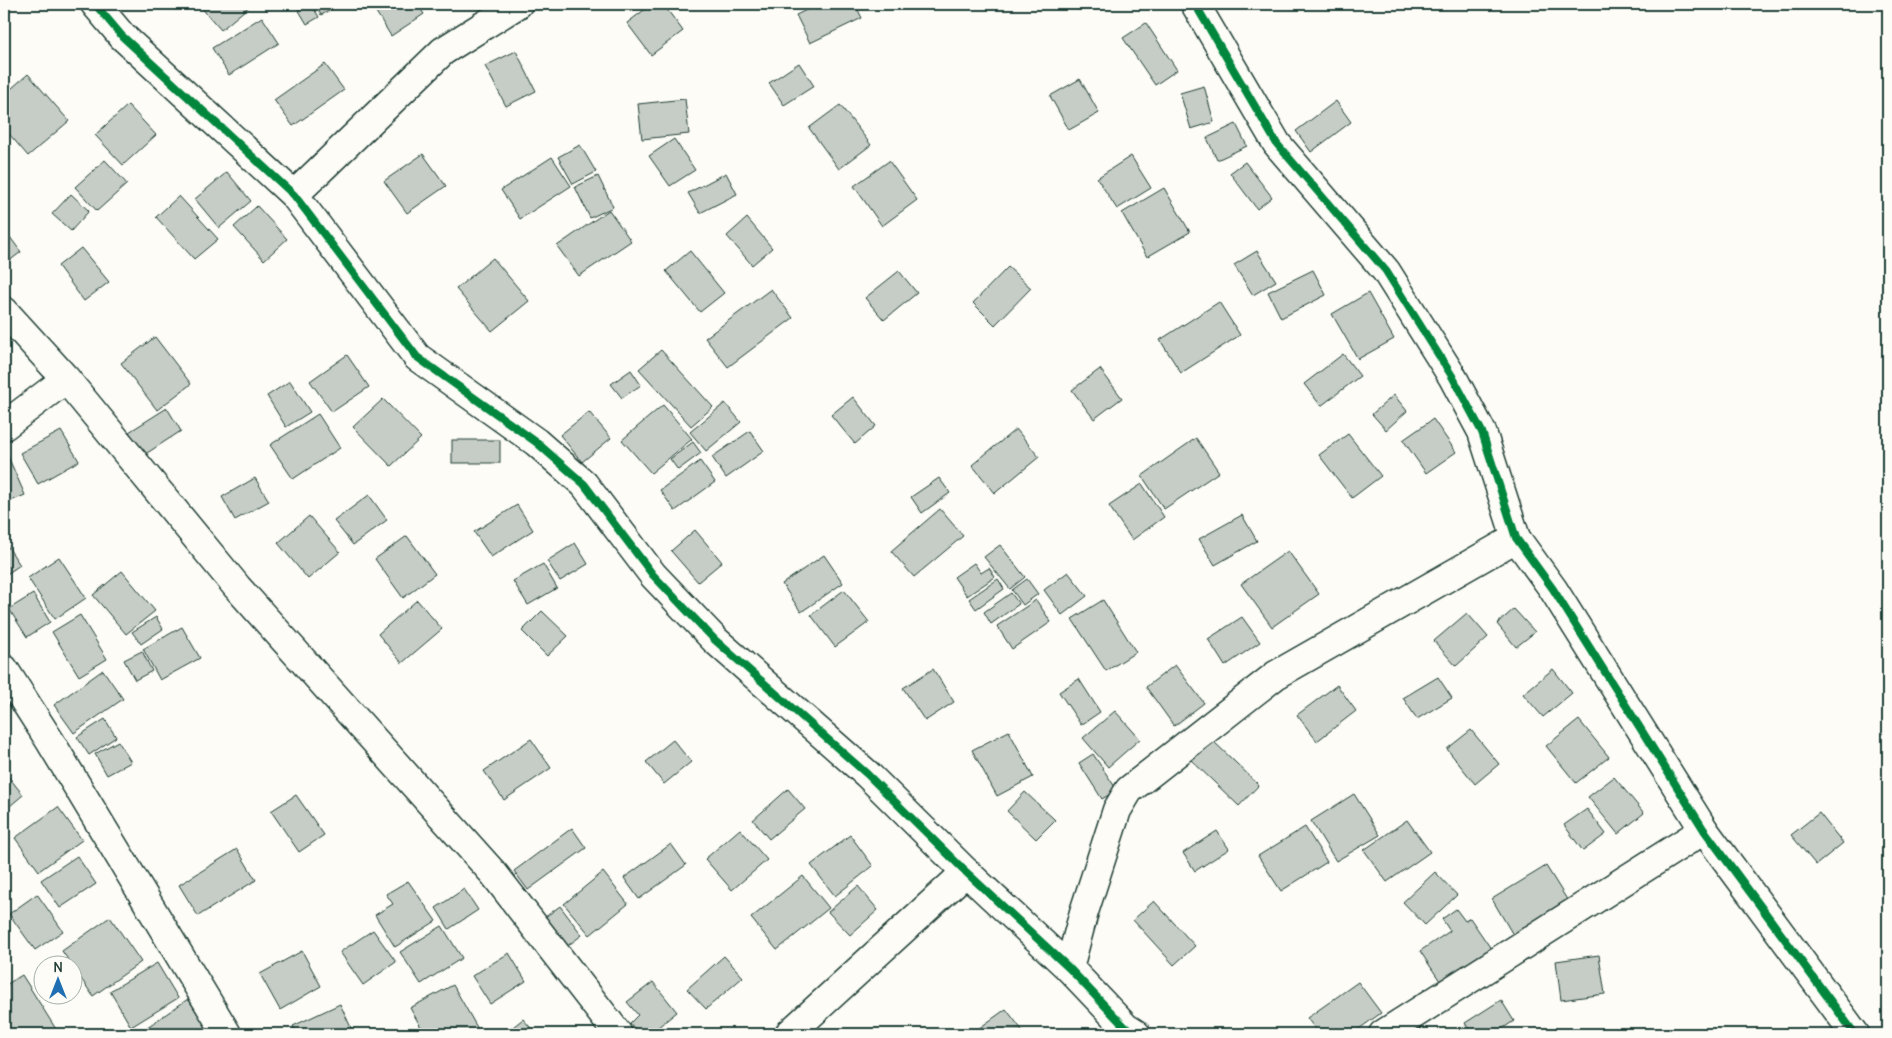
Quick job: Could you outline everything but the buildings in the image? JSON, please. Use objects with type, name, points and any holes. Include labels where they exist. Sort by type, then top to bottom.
[{"type":"street","points":[[95,4],[122,36],[294,195],[417,357],[536,442],[584,484],[652,576],[714,640],[867,774],[966,872],[1069,968],[1125,1026],[1136,1034]]},
{"type":"street","points":[[294,195],[443,51],[518,4]]},
{"type":"street","points":[[1195,4],[1277,144],[1386,271],[1452,376],[1482,432],[1516,538],[1553,588],[1704,830],[1855,1034]]},
{"type":"street","points":[[4,311],[66,379],[237,587],[494,874],[618,1034]]},
{"type":"street","points":[[4,426],[66,379]]},
{"type":"street","points":[[1069,968],[1084,912],[1117,810],[1128,790],[1276,675],[1516,538]]},
{"type":"street","points":[[4,669],[55,749],[227,1034]]},
{"type":"street","points":[[1384,1034],[1704,830]]},
{"type":"street","points":[[789,1034],[966,872]]},
{"type":"cycle path","points":[[95,4],[122,36],[294,195],[417,357],[536,442],[584,484],[653,575],[715,640],[867,774],[966,872],[1069,968],[1125,1027],[1136,1034]]},
{"type":"cycle path","points":[[1195,4],[1277,144],[1386,271],[1452,376],[1482,432],[1516,538],[1553,589],[1704,830],[1855,1034]]}]
